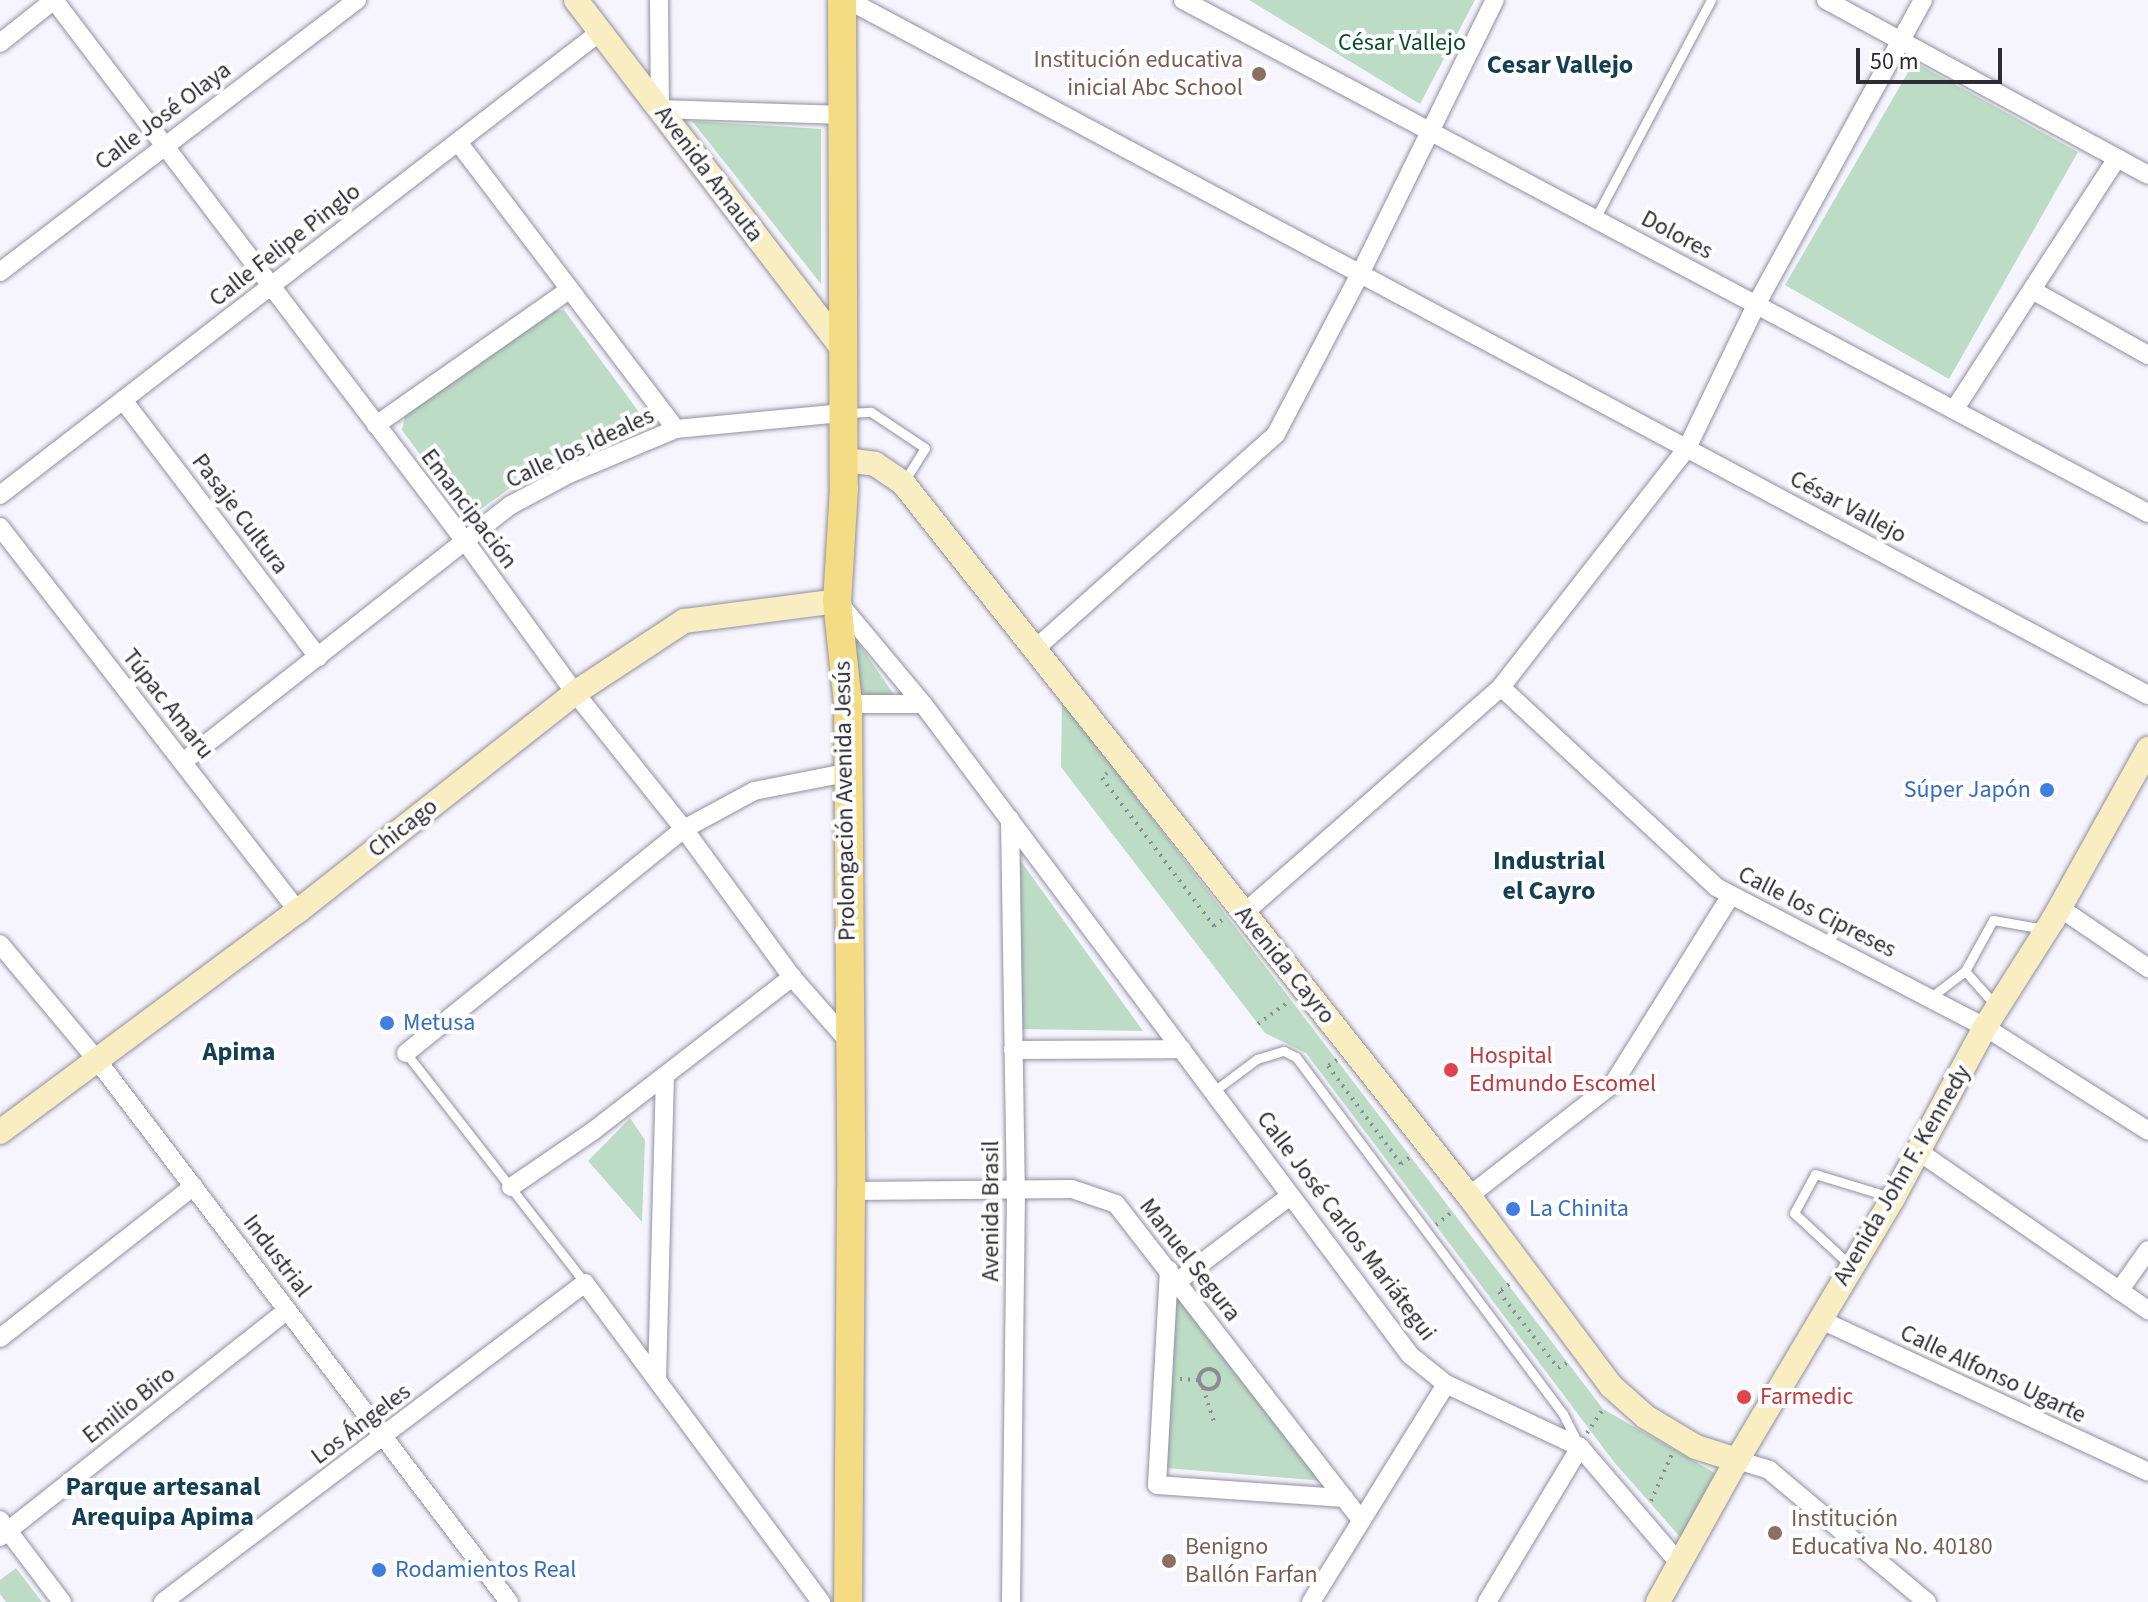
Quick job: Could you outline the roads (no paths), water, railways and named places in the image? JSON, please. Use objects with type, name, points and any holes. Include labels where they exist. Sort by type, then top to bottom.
[{"type":"main road","name":"Avenida Amauta","points":[[576,0],[842,348]]},
{"type":"main road","name":"Prolongación Avenida Jesús","points":[[842,0],[844,460],[837,601],[848,704],[846,773],[851,1191],[848,1602]]},
{"type":"main road","name":"Avenida Cayro","points":[[844,460],[875,464],[903,483],[1035,649],[1236,915],[1461,1204],[1611,1386],[1646,1417],[1696,1447],[1737,1460]]},
{"type":"main road","name":"Chicago","points":[[0,1132],[298,911],[575,693],[684,621],[837,601]]},
{"type":"main road","name":"Avenida John F. Kennedy","points":[[1658,1602],[1819,1319],[1893,1198],[1991,1017],[2141,783],[2148,749]]},
{"type":"street","name":"Emancipación","points":[[54,0],[465,541],[575,693],[684,829],[792,977],[850,1043]]},
{"type":"street","points":[[0,43],[54,0]]},
{"type":"street","name":"Calle José Olaya","points":[[0,272],[357,0]]},
{"type":"street","points":[[659,0],[660,109],[842,115]]},
{"type":"street","name":"César Vallejo","points":[[848,0],[2148,695]]},
{"type":"street","name":"Dolores","points":[[1183,0],[2148,513]]},
{"type":"street","points":[[1216,18],[1225,0]]},
{"type":"street","points":[[1035,649],[1276,434],[1360,274],[1495,0]]},
{"type":"street","points":[[1826,0],[2148,175]]},
{"type":"street","points":[[1236,915],[1501,687],[1687,448],[1756,305],[1923,0]]},
{"type":"street","name":"Calle Felipe Pinglo","points":[[0,495],[600,32]]},
{"type":"street","points":[[458,142],[676,429]]},
{"type":"street","points":[[1954,410],[2117,158]]},
{"type":"street","points":[[376,425],[569,290]]},
{"type":"street","points":[[2032,290],[2148,355]]},
{"type":"street","name":"Pasaje Cultura","points":[[123,400],[318,657]]},
{"type":"street","name":"Calle los Ideales","points":[[183,762],[511,505],[569,474],[676,429],[843,413]]},
{"type":"street","name":"Túpac Amaru","points":[[0,527],[298,911]]},
{"type":"street","name":"Calle José Carlos Mariátegui","points":[[837,601],[923,704],[1410,1355],[1446,1384],[1580,1447]]},
{"type":"street","name":"Calle los Cipreses","points":[[1501,687],[1716,887],[1931,997],[1991,1017],[2148,1131]]},
{"type":"street","points":[[848,704],[923,704]]},
{"type":"street","points":[[406,1053],[684,829],[754,791],[846,773]]},
{"type":"street","name":"Avenida Brasil","points":[[1010,819],[1016,1191],[1011,1602]]},
{"type":"street","points":[[1461,1204],[1613,1084],[1731,895]]},
{"type":"street","points":[[2060,908],[2148,968]]},
{"type":"street","name":"Industrial","points":[[0,944],[97,1060],[509,1602]]},
{"type":"street","points":[[511,1187],[593,1131],[792,977]]},
{"type":"street","points":[[1013,1050],[1182,1049]]},
{"type":"street","points":[[657,1380],[665,1075]]},
{"type":"street","points":[[1918,1151],[2148,1310]]},
{"type":"street","points":[[0,1338],[194,1186]]},
{"type":"street","name":"Manuel Segura","points":[[851,1191],[1072,1189],[1116,1204],[1360,1518]]},
{"type":"street","points":[[1290,1196],[1173,1276],[1157,1485],[1345,1498]]},
{"type":"street","points":[[2119,1291],[2148,1250]]},
{"type":"street","points":[[585,1283],[821,1602]]},
{"type":"street","name":"Los Ángeles","points":[[163,1602],[585,1283]]},
{"type":"street","name":"Emilio Biro","points":[[3,1530],[287,1310]]},
{"type":"street","name":"Calle Alfonso Ugarte","points":[[1819,1319],[2148,1472]]},
{"type":"street","points":[[1311,1602],[1360,1518],[1446,1384]]},
{"type":"street","points":[[1487,1602],[1580,1447],[1680,1564]]},
{"type":"street","points":[[1737,1460],[1769,1470],[1927,1602]]},
{"type":"street","points":[[3,1530],[62,1602]]},
{"type":"lane","points":[[1595,219],[1711,0]]},
{"type":"lane","points":[[843,413],[871,412],[925,448],[903,483]]},
{"type":"lane","points":[[1931,997],[1965,971],[1993,920],[2047,930]]},
{"type":"lane","points":[[1965,971],[1991,1017]]},
{"type":"lane","points":[[1214,1091],[1257,1059],[1284,1051],[1296,1057],[1563,1414],[1580,1447]]},
{"type":"lane","points":[[406,1053],[585,1283]]},
{"type":"lane","points":[[1851,1266],[1794,1213],[1815,1174],[1893,1198]]},
{"type":"place","name":"Institución educativa inicial Abc School","points":[[1259,74]]},
{"type":"place","name":"Súper Japón","points":[[2047,790]]},
{"type":"place","name":"Metusa","points":[[387,1023]]},
{"type":"place","name":"Hospital Edmundo Escomel","points":[[1451,1070]]},
{"type":"place","name":"La Chinita","points":[[1513,1209]]},
{"type":"place","name":"Farmedic","points":[[1744,1397]]},
{"type":"place","name":"Institución Educativa No. 40180","points":[[1775,1533]]},
{"type":"place","name":"Benigno Ballón Farfan","points":[[1169,1561]]},
{"type":"place","name":"Rodamientos Real","points":[[379,1570]]},
{"type":"district","name":"Cesar Vallejo","points":[[1560,65]]},
{"type":"district","name":"Industrial el Cayro","points":[[1549,876]]},
{"type":"district","name":"Apima","points":[[239,1052]]},
{"type":"district","name":"Parque artesanal Arequipa Apima","points":[[163,1502]]}]
